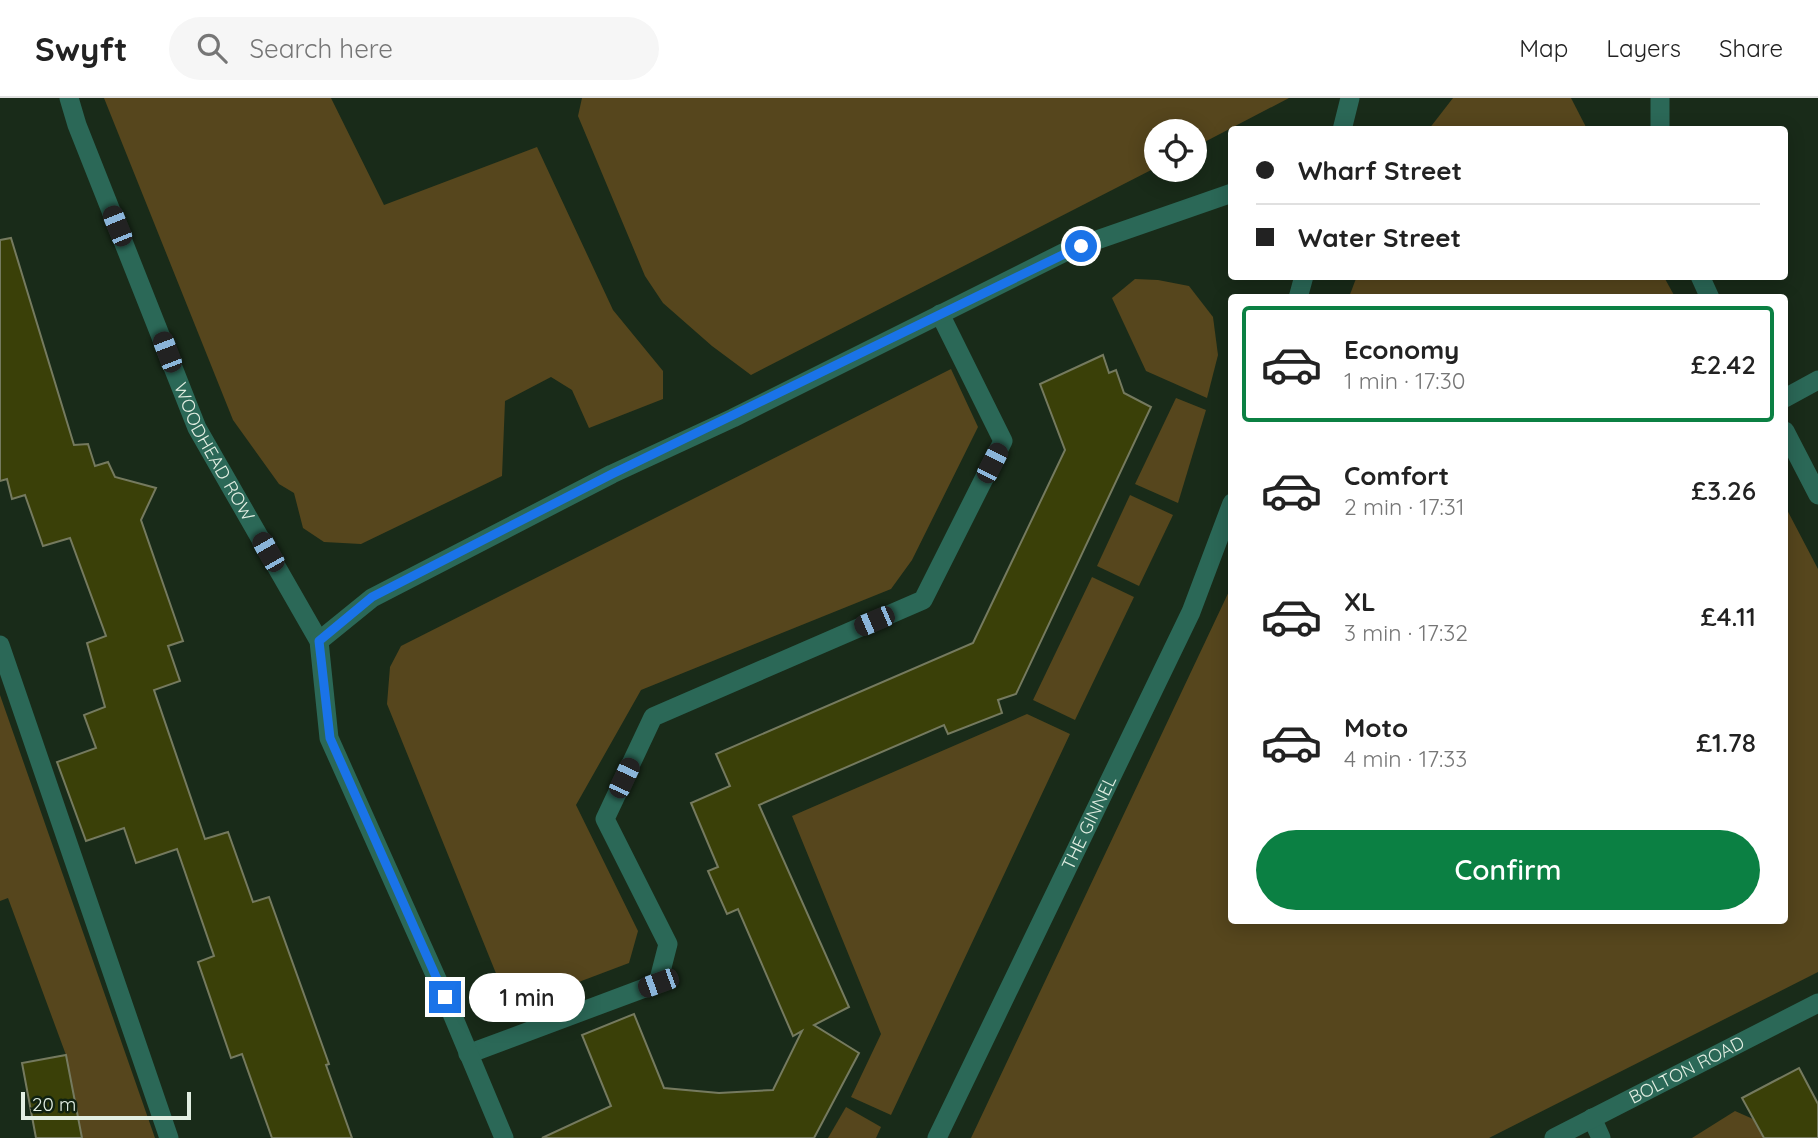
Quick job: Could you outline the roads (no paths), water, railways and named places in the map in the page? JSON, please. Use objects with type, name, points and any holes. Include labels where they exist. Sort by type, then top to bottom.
[{"type":"street","name":"WOODHEAD ROW","points":[[69,98],[77,125],[197,428],[319,641]]},
{"type":"street","points":[[1343,126],[1350,98]]},
{"type":"street","points":[[1660,98],[1660,126]]},
{"type":"street","points":[[504,1138],[330,738],[319,641],[372,597],[612,474],[1071,249],[1228,194]]},
{"type":"street","points":[[468,1054],[658,983],[668,944],[605,819],[653,717],[923,600],[1003,441],[940,314]]},
{"type":"street","points":[[1788,396],[1818,380]]},
{"type":"street","points":[[1788,437],[1818,495]]},
{"type":"street","name":"THE GINNEL","points":[[937,1138],[1191,612],[1228,514]]},
{"type":"street","points":[[0,645],[169,1138]]},
{"type":"street","name":"BOLTON ROAD","points":[[1554,1138],[1818,1003]]},
{"type":"street","points":[[1592,1118],[1601,1138]]}]
